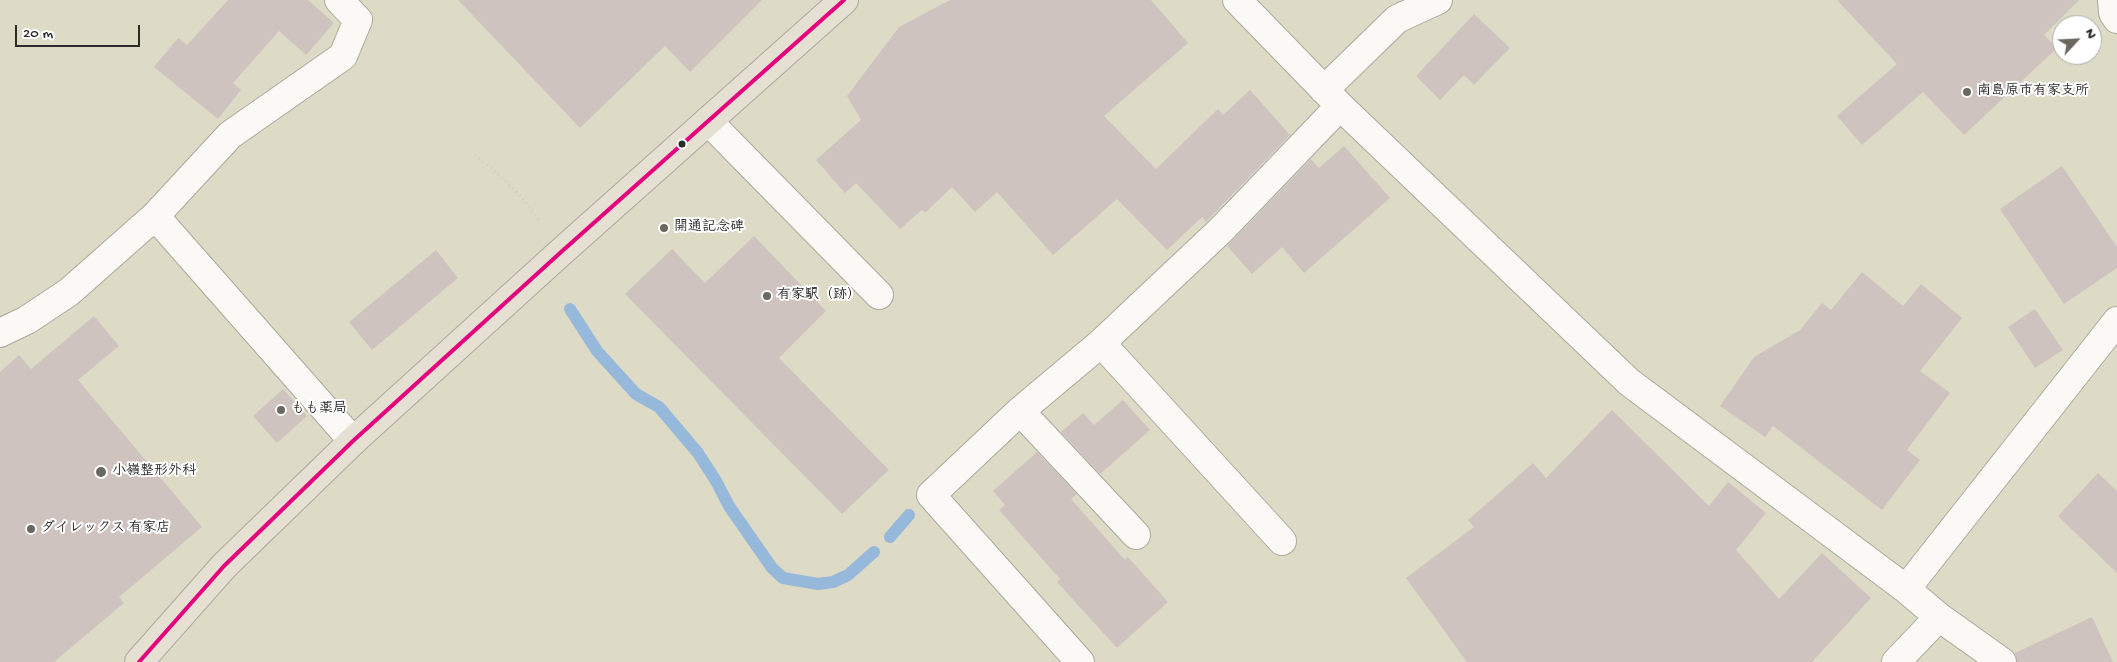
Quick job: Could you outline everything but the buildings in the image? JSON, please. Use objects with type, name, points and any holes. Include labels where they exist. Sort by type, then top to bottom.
[{"type":"main road","points":[[138,662],[224,566],[353,441],[560,253],[844,0]]},
{"type":"street","points":[[0,333],[27,320],[69,292],[155,216],[230,135],[343,56],[358,20],[338,0]]},
{"type":"street","points":[[1237,0],[1332,98],[1629,382],[1906,589],[1939,617],[2002,662]]},
{"type":"street","points":[[1080,662],[931,495],[1020,411],[1101,342],[1221,230],[1397,19],[1438,0]]},
{"type":"street","points":[[2112,0],[2113,13],[2117,18]]},
{"type":"street","points":[[708,121],[879,296]]},
{"type":"street","points":[[155,216],[353,441]]},
{"type":"street","points":[[1906,589],[2117,321]]},
{"type":"street","points":[[1101,342],[1282,541]]},
{"type":"street","points":[[1020,411],[1136,535]]},
{"type":"street","points":[[1896,662],[1939,617]]},
{"type":"path","points":[[474,155],[508,181],[529,205],[560,253]]},
{"type":"waterway","points":[[570,309],[597,351],[636,394],[659,407],[698,453],[729,506],[772,568],[783,578],[818,584],[833,582],[848,575],[874,552]]},
{"type":"waterway","points":[[890,537],[909,515]]},
{"type":"transit line","points":[[139,662],[224,566],[353,441],[560,253],[844,0]]},
{"type":"place","name":"南島原市有家支所","points":[[1967,92]]},
{"type":"place","name":"開通記念碑","points":[[664,228]]},
{"type":"place","name":"有家駅（跡）","points":[[767,296]]},
{"type":"place","name":"もも薬局","points":[[281,410]]},
{"type":"place","name":"小嶺整形外科","points":[[101,472]]},
{"type":"place","name":"ダイレックス 有家店","points":[[31,529]]}]
